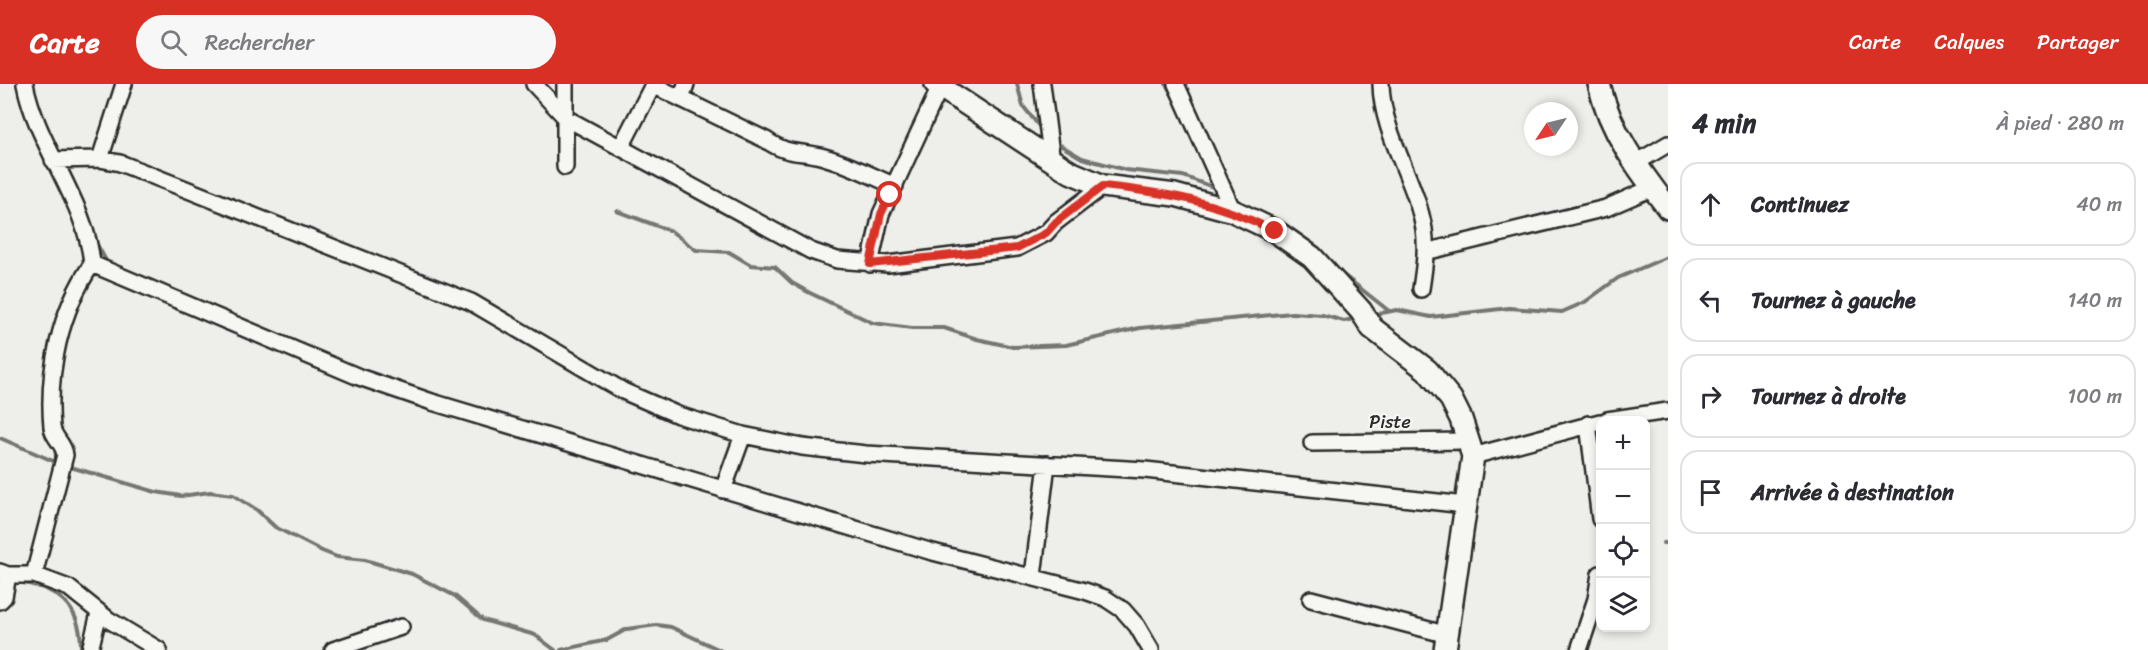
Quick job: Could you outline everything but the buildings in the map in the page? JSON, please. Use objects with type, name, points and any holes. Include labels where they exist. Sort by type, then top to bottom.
[{"type":"main road","points":[[1599,84],[1608,113],[1634,164],[1668,208]]},
{"type":"main road","points":[[938,85],[1052,162],[1103,186],[1175,195],[1233,211],[1275,231],[1312,257],[1366,319],[1427,370],[1451,399],[1470,449],[1465,505],[1446,642]]},
{"type":"street","points":[[25,84],[33,111],[53,160],[86,233],[92,264],[70,303],[55,362],[52,384],[52,429],[65,455],[34,575]]},
{"type":"street","points":[[100,159],[123,84]]},
{"type":"street","points":[[534,84],[566,118],[811,251],[837,260],[870,264],[1017,248],[1046,233],[1056,222],[1103,186]]},
{"type":"street","points":[[565,84],[565,167]]},
{"type":"street","points":[[1042,84],[1052,162]]},
{"type":"street","points":[[1176,84],[1233,211]]},
{"type":"street","points":[[1381,84],[1386,115],[1421,216],[1425,252],[1421,289]]},
{"type":"street","points":[[621,147],[653,85],[683,91],[782,151],[826,158],[896,186]]},
{"type":"street","points":[[870,264],[881,214],[896,186],[938,85]]},
{"type":"street","points":[[1634,164],[1668,144]]},
{"type":"street","points":[[53,160],[100,159],[120,163],[471,302],[623,391],[678,415],[743,435],[802,447],[866,454],[1145,470],[1465,505]]},
{"type":"street","points":[[1425,252],[1606,208],[1652,188]]},
{"type":"street","points":[[92,264],[359,377],[723,490],[929,551],[1033,576],[1105,598],[1123,610],[1137,626],[1151,650]]},
{"type":"street","points":[[1634,416],[1668,411]]},
{"type":"street","points":[[1594,423],[1597,470]]},
{"type":"street","name":"Piste","points":[[1312,442],[1470,449],[1594,423]]},
{"type":"street","points":[[723,490],[743,435]]},
{"type":"street","points":[[1033,576],[1047,464]]},
{"type":"street","points":[[0,601],[4,597],[4,574],[34,575],[69,588],[99,613],[159,650]]},
{"type":"street","points":[[1579,650],[1596,599],[1599,578]]},
{"type":"street","points":[[1311,598],[1446,642]]},
{"type":"street","points":[[90,650],[99,613]]},
{"type":"street","points":[[333,650],[401,627]]},
{"type":"waterway","points":[[1017,84],[1023,106],[1043,131]]},
{"type":"waterway","points":[[1166,84],[1177,104]]},
{"type":"waterway","points":[[1055,142],[1082,158],[1126,170],[1183,176],[1218,189]]},
{"type":"waterway","points":[[1233,197],[1249,208]]},
{"type":"waterway","points":[[617,211],[671,231],[696,250],[729,252],[751,265],[775,267],[792,283],[873,323],[912,328],[944,328],[977,339],[1013,347],[1066,345],[1140,328],[1292,313],[1322,315],[1344,321],[1358,318]]},
{"type":"waterway","points":[[95,241],[109,266]]},
{"type":"waterway","points":[[1371,315],[1397,310],[1431,317],[1509,308],[1562,312],[1585,302],[1618,278],[1667,257]]},
{"type":"waterway","points":[[1336,269],[1389,311]]},
{"type":"waterway","points":[[0,438],[60,464]]},
{"type":"waterway","points":[[801,438],[818,442]]},
{"type":"waterway","points":[[55,446],[56,457]]},
{"type":"waterway","points":[[67,466],[156,492],[181,496],[210,492],[233,495],[257,510],[275,527],[322,551],[337,557],[365,560],[412,574],[455,596],[483,620],[535,635],[555,650]]},
{"type":"waterway","points":[[622,466],[682,486]]},
{"type":"waterway","points":[[1663,543],[1668,543]]},
{"type":"waterway","points":[[13,582],[41,588],[63,600],[77,621],[81,650]]},
{"type":"waterway","points":[[561,650],[607,640],[627,629],[657,625],[671,627],[720,650]]},
{"type":"route","points":[[890,195],[881,214],[870,264],[888,264],[1017,248],[1046,233],[1056,222],[1103,186],[1175,195],[1233,211],[1275,231]]}]
